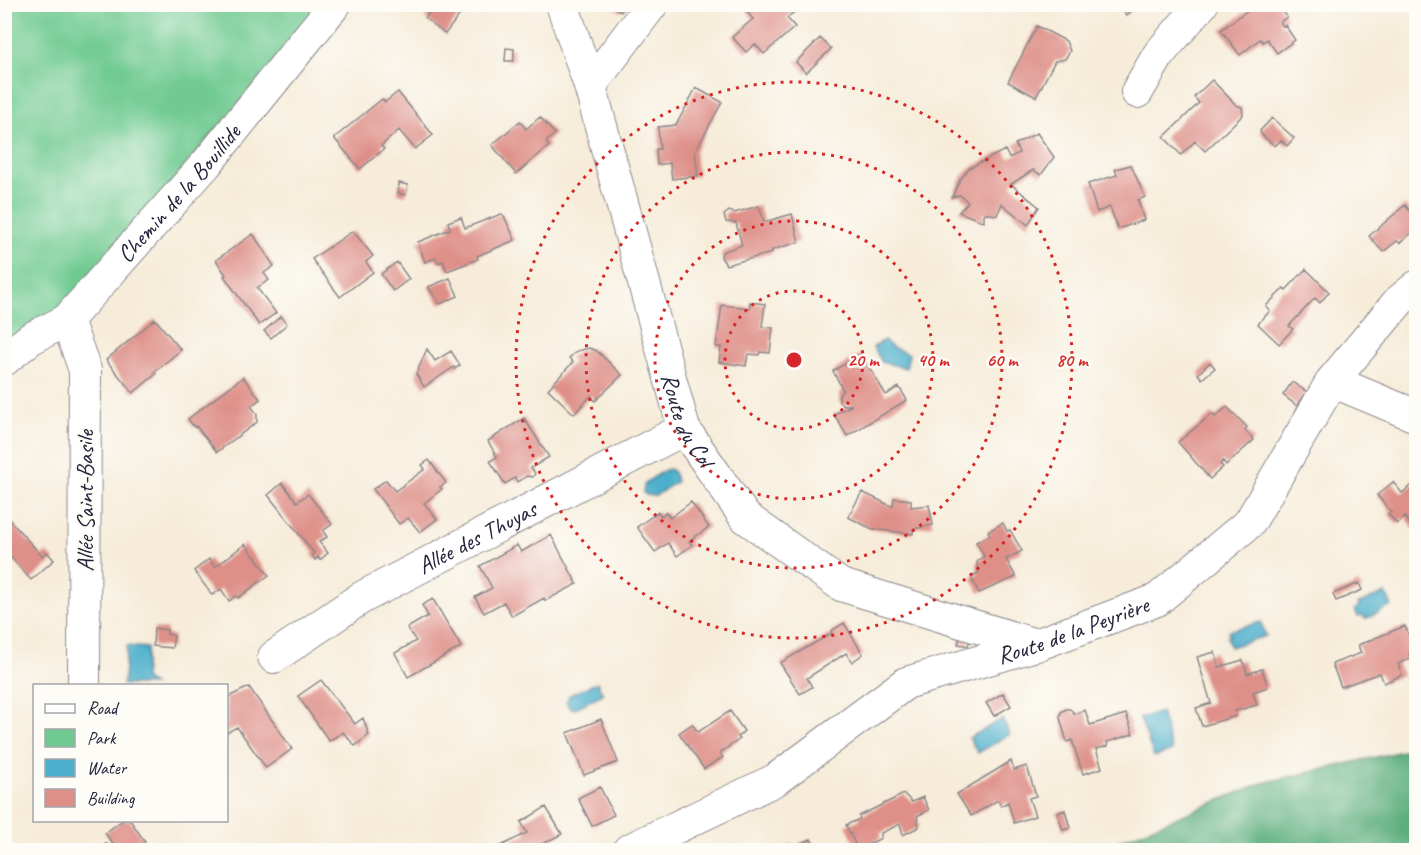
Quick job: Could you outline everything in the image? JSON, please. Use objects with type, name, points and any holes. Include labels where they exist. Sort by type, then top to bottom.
[{"type":"street","name":"Chemin de la Bouillide","points":[[4,360],[30,339],[67,320],[207,163],[335,4]]},
{"type":"street","name":"Route du Col","points":[[562,4],[591,86],[684,429],[745,517],[841,585],[1035,645]]},
{"type":"street","points":[[591,86],[652,4]]},
{"type":"street","points":[[1137,92],[1160,54],[1202,4]]},
{"type":"street","name":"Route de la Peyrière","points":[[629,850],[775,780],[906,683],[1035,645],[1157,600],[1250,522],[1332,381],[1399,301],[1416,287]]},
{"type":"street","name":"Allée Saint-Basile","points":[[67,320],[85,370],[84,684]]},
{"type":"street","points":[[1332,381],[1416,416]]},
{"type":"street","name":"Allée des Thuyas","points":[[274,657],[361,598],[684,429]]},
{"type":"green space","points":[[5,5],[319,5],[290,43],[66,307],[5,355]]},
{"type":"green space","points":[[1416,748],[1416,850],[1096,850],[1262,783]]},
{"type":"water","points":[[884,340],[892,347],[909,354],[906,368],[882,362],[873,347]]},
{"type":"water","points":[[669,469],[674,472],[676,482],[655,496],[646,495],[643,492],[645,483]]},
{"type":"water","points":[[1386,593],[1392,606],[1365,619],[1363,616],[1358,617],[1355,609],[1359,607],[1358,604]]},
{"type":"water","points":[[1261,622],[1266,636],[1230,647],[1228,631]]},
{"type":"water","points":[[127,646],[147,648],[144,679],[152,684],[123,684]]},
{"type":"water","points":[[597,682],[603,694],[574,709],[569,707],[566,701],[569,699],[568,696]]},
{"type":"water","points":[[1161,712],[1172,751],[1154,757],[1140,718]]},
{"type":"water","points":[[1002,719],[1010,734],[978,753],[969,738]]},
{"type":"building","points":[[436,4],[468,4],[445,34],[425,18]]},
{"type":"building","points":[[755,4],[794,4],[798,9],[787,18],[795,27],[764,54],[755,44],[746,52],[732,37],[753,19],[747,12]]},
{"type":"building","points":[[1122,4],[1138,4],[1126,16]]},
{"type":"building","points":[[1256,4],[1278,4],[1287,17],[1280,22],[1283,26],[1285,25],[1295,40],[1277,53],[1267,39],[1263,42],[1260,39],[1240,55],[1221,30]]},
{"type":"building","points":[[611,5],[626,5],[621,12]]},
{"type":"building","points":[[1037,26],[1066,41],[1070,51],[1065,59],[1055,61],[1036,97],[1008,82]]},
{"type":"building","points":[[820,38],[831,49],[806,73],[796,62]]},
{"type":"building","points":[[506,48],[514,49],[514,61],[505,61]]},
{"type":"building","points":[[1212,80],[1236,105],[1242,107],[1243,115],[1205,151],[1195,141],[1181,155],[1164,137],[1199,103],[1194,97]]},
{"type":"building","points":[[696,88],[722,102],[695,152],[698,176],[672,179],[670,163],[657,165],[656,149],[660,149],[658,127],[676,125]]},
{"type":"building","points":[[398,92],[433,135],[415,149],[399,130],[381,146],[384,149],[360,169],[334,138],[382,99],[385,102]]},
{"type":"building","points":[[540,117],[555,134],[546,142],[549,146],[516,174],[492,145],[520,121],[526,129]]},
{"type":"building","points":[[1272,118],[1294,138],[1287,146],[1281,140],[1275,146],[1262,135],[1260,131]]},
{"type":"building","points":[[1037,133],[1054,157],[1041,175],[1033,170],[1011,184],[1039,207],[1028,225],[1002,204],[997,215],[984,213],[984,222],[959,212],[968,202],[960,195],[952,197],[969,168],[1005,150],[1009,158],[1019,153],[1015,144]]},
{"type":"building","points":[[1131,165],[1145,197],[1138,200],[1144,220],[1118,229],[1110,207],[1097,212],[1088,184],[1117,175],[1115,169]]},
{"type":"building","points":[[399,183],[408,185],[406,195],[398,193]]},
{"type":"building","points":[[1405,205],[1416,218],[1416,229],[1400,243],[1397,241],[1383,252],[1369,236]]},
{"type":"building","points":[[759,206],[764,222],[792,214],[799,242],[772,250],[772,253],[726,265],[721,257],[722,252],[742,245],[736,223],[726,222],[724,215],[729,211],[734,213]]},
{"type":"building","points":[[501,214],[515,240],[477,256],[478,259],[447,271],[443,261],[438,263],[436,258],[425,262],[418,242],[450,229],[448,222],[461,217],[465,228]]},
{"type":"building","points":[[353,231],[373,256],[366,262],[373,272],[340,297],[312,259]]},
{"type":"building","points":[[253,234],[274,266],[264,273],[269,280],[257,288],[276,313],[259,325],[224,276],[226,275],[216,260]]},
{"type":"building","points":[[397,262],[409,279],[393,291],[381,274]]},
{"type":"building","points":[[1306,269],[1329,292],[1320,303],[1315,298],[1289,326],[1293,329],[1279,344],[1258,324],[1270,311],[1266,306],[1284,288],[1286,290]]},
{"type":"building","points":[[450,278],[458,296],[440,304],[428,287]]},
{"type":"building","points":[[750,302],[765,304],[762,327],[773,328],[770,353],[748,354],[746,366],[719,362],[721,347],[716,347],[722,305],[750,308]]},
{"type":"building","points":[[281,316],[287,324],[271,338],[264,331]]},
{"type":"building","points":[[155,319],[181,350],[133,393],[106,360]]},
{"type":"building","points":[[589,348],[597,351],[622,375],[595,401],[591,396],[574,414],[548,389],[573,362],[569,358],[577,351]]},
{"type":"building","points":[[427,349],[435,361],[451,351],[460,365],[424,387],[416,374]]},
{"type":"building","points":[[861,354],[886,395],[899,387],[907,400],[847,436],[834,414],[852,405],[839,402],[839,395],[843,390],[833,371]]},
{"type":"building","points":[[1210,362],[1215,368],[1202,379],[1198,374]]},
{"type":"building","points":[[243,377],[260,399],[251,406],[257,414],[257,422],[217,452],[188,419]]},
{"type":"building","points":[[1292,382],[1307,392],[1297,406],[1283,395]]},
{"type":"building","points":[[1227,407],[1247,427],[1245,430],[1254,440],[1226,465],[1223,461],[1220,464],[1223,467],[1210,479],[1178,442],[1212,414],[1215,417]]},
{"type":"building","points":[[524,418],[549,457],[531,468],[535,473],[533,477],[527,476],[517,482],[515,478],[505,484],[490,461],[497,457],[488,441]]},
{"type":"building","points":[[429,460],[446,483],[424,503],[437,519],[420,532],[408,518],[399,524],[373,489],[386,480],[395,491],[425,469],[422,465]]},
{"type":"building","points":[[1393,482],[1402,493],[1416,482],[1416,532],[1405,517],[1397,524],[1388,514],[1391,512],[1377,495]]},
{"type":"building","points":[[282,483],[297,502],[308,494],[332,524],[323,531],[327,537],[319,542],[328,553],[320,560],[318,557],[315,560],[312,555],[314,553],[268,495]]},
{"type":"building","points":[[862,492],[891,506],[893,506],[894,498],[911,500],[911,507],[929,505],[933,525],[913,529],[913,534],[872,529],[848,517]]},
{"type":"building","points":[[691,502],[709,527],[689,541],[692,545],[677,556],[668,543],[655,552],[637,527],[658,512],[661,516],[666,512],[670,518]]},
{"type":"building","points":[[4,514],[42,556],[47,552],[54,560],[31,580],[9,555],[4,558]]},
{"type":"building","points":[[1003,523],[1007,531],[1010,530],[1022,551],[1006,559],[1016,577],[979,593],[971,577],[978,573],[977,562],[984,556],[976,542],[990,535],[988,531]]},
{"type":"building","points":[[551,535],[577,584],[545,601],[544,598],[512,616],[504,602],[484,613],[475,597],[492,588],[480,566],[517,545],[521,552]]},
{"type":"building","points":[[245,544],[269,575],[238,598],[236,596],[229,601],[221,589],[212,595],[194,571],[209,559],[215,567]]},
{"type":"building","points":[[1359,583],[1362,590],[1336,601],[1333,594]]},
{"type":"building","points":[[433,599],[461,647],[408,677],[395,653],[416,641],[407,628],[428,616],[422,605]]},
{"type":"building","points":[[844,623],[863,654],[852,662],[846,653],[807,678],[812,687],[800,694],[780,663],[832,633],[831,631]]},
{"type":"building","points":[[1405,626],[1416,651],[1409,654],[1411,658],[1398,664],[1402,675],[1384,683],[1380,673],[1341,687],[1332,664],[1361,653],[1358,645]]},
{"type":"building","points":[[154,628],[167,630],[167,634],[174,636],[172,648],[153,646]]},
{"type":"building","points":[[961,634],[971,636],[968,646],[958,644]]},
{"type":"building","points":[[1215,652],[1219,667],[1243,660],[1247,674],[1262,669],[1268,687],[1253,692],[1257,705],[1235,711],[1236,716],[1202,726],[1196,708],[1211,703],[1197,657]]},
{"type":"building","points":[[321,680],[355,724],[363,718],[369,735],[355,746],[343,732],[329,741],[298,696]]},
{"type":"building","points":[[249,687],[292,749],[266,768],[237,727],[228,732],[228,697]]},
{"type":"building","points":[[1003,693],[1011,706],[994,716],[986,703]]},
{"type":"building","points":[[1070,709],[1075,714],[1085,710],[1090,725],[1126,714],[1133,734],[1107,742],[1108,746],[1096,749],[1102,768],[1083,774],[1072,740],[1067,742],[1060,718],[1061,712]]},
{"type":"building","points":[[730,711],[744,731],[738,737],[740,739],[720,753],[723,757],[704,769],[679,733],[692,724],[698,732]]},
{"type":"building","points":[[601,719],[618,762],[584,775],[567,733]]},
{"type":"building","points":[[1011,761],[1014,770],[1027,766],[1036,796],[1029,798],[1035,816],[1014,823],[1008,802],[1001,806],[998,800],[971,816],[957,794]]},
{"type":"building","points":[[600,787],[614,815],[592,826],[578,798]]},
{"type":"building","points":[[904,794],[912,802],[923,797],[929,810],[917,816],[919,827],[903,835],[900,824],[881,833],[881,838],[858,850],[846,825],[860,819],[859,816]]},
{"type":"building","points":[[546,807],[562,834],[536,847],[538,850],[445,850],[445,846],[497,848],[527,833],[521,822]]},
{"type":"building","points":[[1065,810],[1070,828],[1063,830],[1057,813]]},
{"type":"building","points":[[120,822],[131,822],[145,842],[133,850],[117,850],[105,833]]},
{"type":"building","points":[[811,839],[816,850],[779,850],[791,844],[793,847]]},
{"type":"building","points":[[106,843],[111,850],[95,850]]}]
